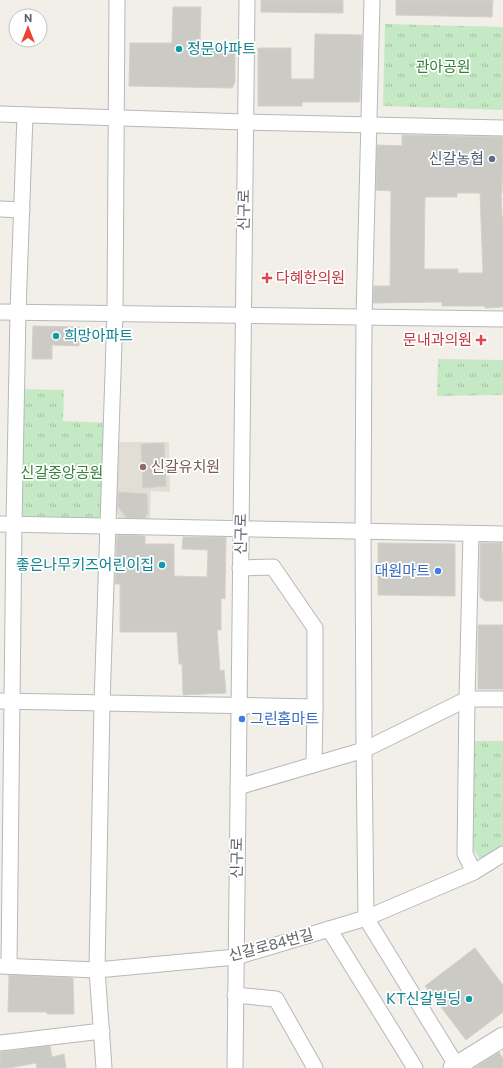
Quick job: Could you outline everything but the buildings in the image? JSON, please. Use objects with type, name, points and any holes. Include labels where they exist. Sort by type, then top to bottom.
[{"type":"street","points":[[104,1068],[97,970],[102,702],[115,313],[117,0]]},
{"type":"street","name":"신구로","points":[[235,1068],[247,0]]},
{"type":"street","points":[[372,0],[364,317],[363,531],[366,918],[456,1067],[503,1037]]},
{"type":"street","points":[[0,114],[503,128]]},
{"type":"street","points":[[4,966],[7,524],[18,312],[25,115]]},
{"type":"street","points":[[0,209],[22,210]]},
{"type":"street","points":[[0,312],[503,319]]},
{"type":"street","points":[[7,524],[503,534]]},
{"type":"street","points":[[471,534],[465,854],[474,872]]},
{"type":"street","points":[[240,568],[273,567],[315,628],[314,764]]},
{"type":"street","points":[[238,787],[364,750],[467,699],[503,699]]},
{"type":"street","points":[[6,701],[314,707]]},
{"type":"street","name":"신갈로84번길","points":[[4,966],[97,970],[236,957],[366,918],[474,872],[503,854]]},
{"type":"street","points":[[329,929],[415,1068]]},
{"type":"street","points":[[236,995],[276,999],[315,1068]]},
{"type":"street","points":[[0,1043],[102,1031]]},
{"type":"shaded area","name":"신갈유치원","points":[[117,442],[169,442],[170,492],[151,491],[150,520],[120,519],[116,512]]},
{"type":"green space","name":"관아공원","points":[[385,24],[503,27],[503,110],[383,106]]},
{"type":"green space","points":[[438,359],[503,360],[503,395],[437,396]]},
{"type":"green space","name":"신갈중앙공원","points":[[17,389],[64,390],[63,421],[111,423],[109,526],[14,524]]},
{"type":"green space","points":[[473,741],[503,741],[503,845],[480,859],[473,849]]},
{"type":"place","name":"정문아파트","points":[[179,49]]},
{"type":"place","name":"신갈농협","points":[[492,159]]},
{"type":"place","name":"다혜한의원","points":[[267,278]]},
{"type":"place","name":"희망아파트","points":[[56,336]]},
{"type":"place","name":"문내과의원","points":[[481,340]]},
{"type":"place","name":"신갈유치원","points":[[143,467]]},
{"type":"place","name":"좋은나무키즈어린이집","points":[[162,565]]},
{"type":"place","name":"대원마트","points":[[438,571]]},
{"type":"place","name":"그린홈마트","points":[[242,719]]},
{"type":"place","name":"KT신갈빌딩","points":[[469,999]]}]
